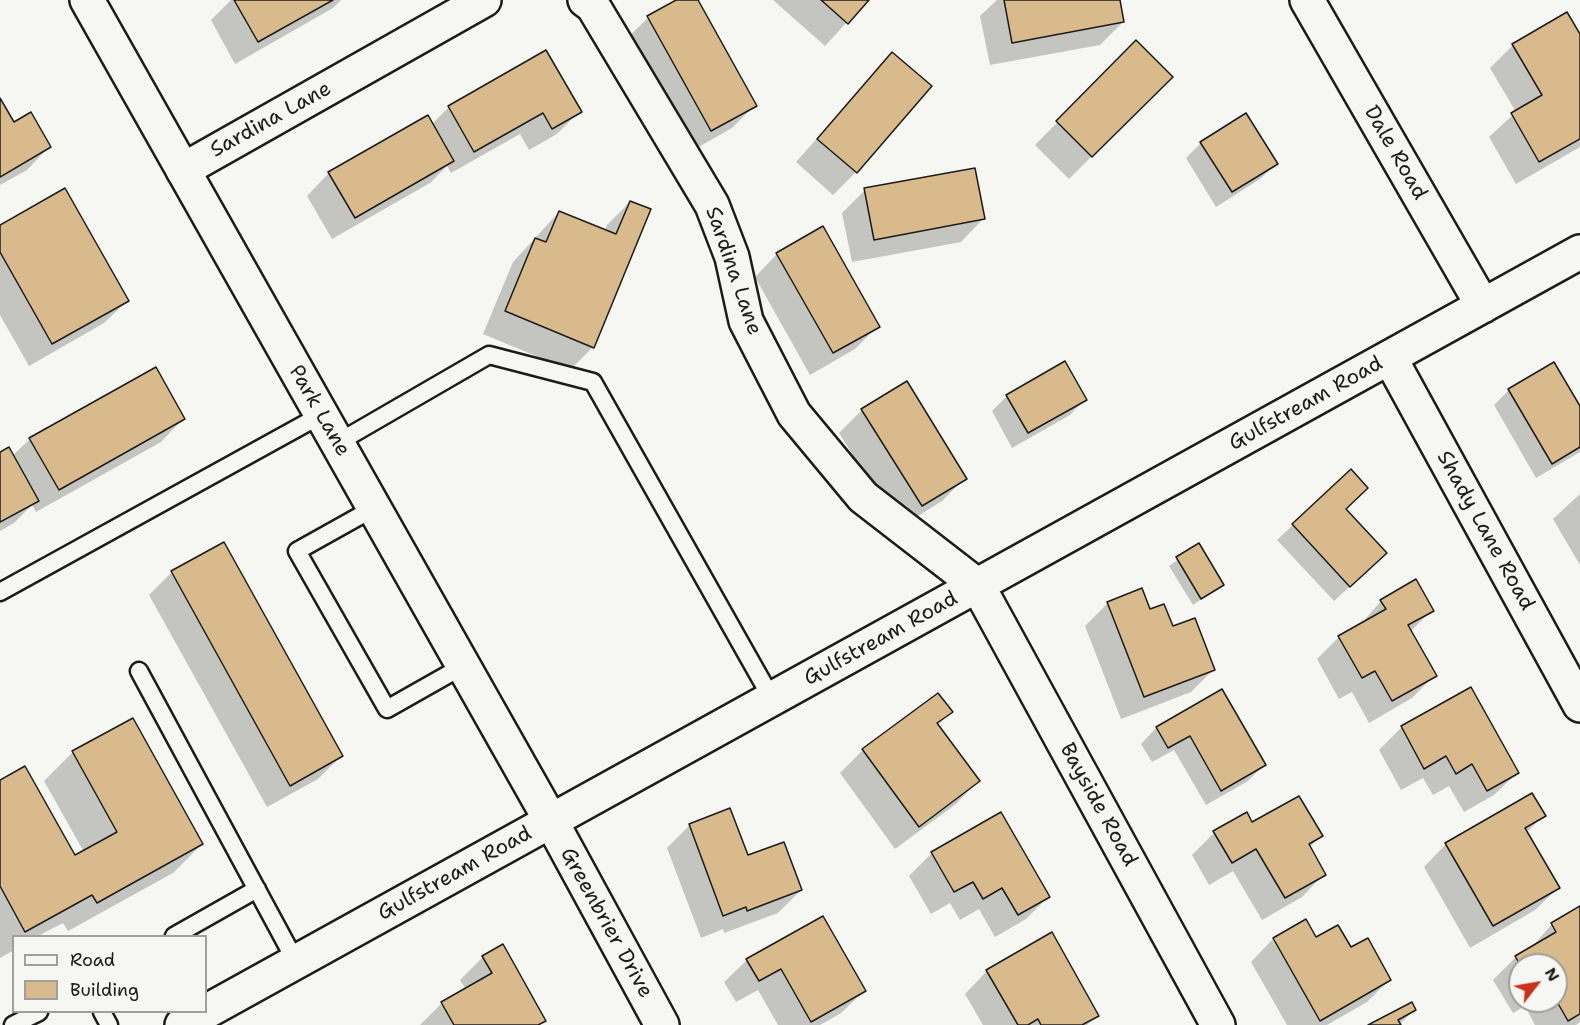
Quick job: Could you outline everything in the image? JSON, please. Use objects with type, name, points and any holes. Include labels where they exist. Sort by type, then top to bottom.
[{"type":"street","name":"Park Lane","points":[[87,0],[550,821]]},
{"type":"street","name":"Sardina Lane","points":[[183,170],[484,0]]},
{"type":"street","name":"Sardina Lane","points":[[585,0],[593,6],[712,205],[732,257],[746,321],[794,414],[863,497],[978,585]]},
{"type":"street","name":"Dale Road","points":[[1307,0],[1483,306]]},
{"type":"street","name":"Gulfstream Road","points":[[207,1011],[1580,252]]},
{"type":"street","name":"Shady Lane Road","points":[[1390,358],[1580,705]]},
{"type":"street","name":"Bayside Road","points":[[978,585],[1218,1025]]},
{"type":"street","name":"Greenbrier Drive","points":[[550,821],[662,1025]]},
{"type":"street","name":"Gulfstream Road","points":[[182,1025],[204,1013]]},
{"type":"lane","points":[[337,443],[489,355],[593,382],[772,699]]},
{"type":"lane","points":[[0,592],[321,415]]},
{"type":"lane","points":[[374,508],[297,551],[387,709],[463,666]]},
{"type":"lane","points":[[139,671],[296,962]]},
{"type":"lane","points":[[176,935],[257,888]]},
{"type":"lane","points":[[13,1025],[35,1013]]},
{"type":"building","points":[[234,0],[333,0],[258,42]]},
{"type":"building","points":[[676,0],[698,0],[757,106],[711,131],[647,16]]},
{"type":"building","points":[[821,0],[869,0],[848,24]]},
{"type":"building","points":[[1004,0],[1120,0],[1124,22],[1012,43]]},
{"type":"building","points":[[1567,12],[1580,34],[1580,139],[1539,162],[1511,113],[1542,95],[1512,44]]},
{"type":"building","points":[[1136,40],[1173,77],[1092,157],[1056,121]]},
{"type":"building","points":[[546,50],[582,112],[552,129],[543,113],[474,152],[448,106]]},
{"type":"building","points":[[892,52],[932,86],[857,173],[817,139]]},
{"type":"building","points":[[0,98],[14,122],[31,112],[51,147],[0,177]]},
{"type":"building","points":[[1246,113],[1278,164],[1232,192],[1200,142]]},
{"type":"building","points":[[428,115],[454,161],[355,218],[328,172]]},
{"type":"building","points":[[975,168],[985,219],[874,240],[864,188]]},
{"type":"building","points":[[65,188],[129,301],[52,344],[0,252],[0,225]]},
{"type":"building","points":[[630,201],[651,209],[594,348],[505,311],[535,238],[546,242],[559,211],[616,234]]},
{"type":"building","points":[[823,226],[880,327],[833,353],[776,253]]},
{"type":"building","points":[[1065,361],[1087,400],[1028,433],[1006,395]]},
{"type":"building","points":[[1554,362],[1580,406],[1580,447],[1552,464],[1508,389]]},
{"type":"building","points":[[156,367],[185,419],[59,490],[29,438]]},
{"type":"building","points":[[907,381],[967,479],[922,506],[861,409]]},
{"type":"building","points":[[9,447],[39,501],[0,522],[0,452]]},
{"type":"building","points":[[1351,469],[1368,488],[1346,509],[1387,553],[1350,587],[1292,524]]},
{"type":"building","points":[[224,542],[343,756],[290,786],[171,571]]},
{"type":"building","points":[[1199,543],[1224,585],[1201,599],[1176,557]]},
{"type":"building","points":[[1416,579],[1434,611],[1408,625],[1437,676],[1392,701],[1375,671],[1362,678],[1338,636],[1386,609],[1380,600]]},
{"type":"building","points":[[1142,588],[1150,609],[1164,604],[1173,626],[1195,618],[1215,670],[1144,697],[1107,602]]},
{"type":"building","points":[[1471,687],[1519,773],[1487,791],[1472,764],[1456,774],[1446,756],[1424,769],[1401,726]]},
{"type":"building","points":[[1222,689],[1266,765],[1221,791],[1190,736],[1168,748],[1156,727]]},
{"type":"building","points":[[938,693],[953,712],[937,723],[980,781],[919,827],[862,749]]},
{"type":"building","points":[[133,718],[203,844],[97,903],[92,895],[25,932],[0,886],[0,780],[25,766],[75,855],[117,832],[72,751]]},
{"type":"building","points":[[1532,793],[1546,816],[1525,828],[1560,888],[1493,926],[1445,843]]},
{"type":"building","points":[[1299,796],[1323,836],[1309,844],[1326,875],[1285,898],[1256,849],[1232,863],[1213,831],[1247,812],[1252,822]]},
{"type":"building","points":[[730,808],[748,855],[784,842],[802,890],[747,911],[746,907],[723,916],[689,824]]},
{"type":"building","points":[[1001,812],[1050,897],[1018,915],[1002,888],[983,899],[973,882],[954,892],[931,852]]},
{"type":"building","points":[[1580,906],[1580,1014],[1568,1021],[1563,1013],[1568,1013],[1568,953],[1520,953],[1556,932],[1551,923]]},
{"type":"building","points":[[823,916],[866,991],[811,1022],[781,969],[759,981],[746,959]]},
{"type":"building","points":[[1306,919],[1316,937],[1338,925],[1351,947],[1368,938],[1391,980],[1320,1021],[1273,938]]},
{"type":"building","points":[[1052,932],[1099,1016],[1082,1025],[1041,1025],[1038,1019],[1028,1025],[1018,1025],[986,970]]},
{"type":"building","points":[[503,944],[546,1021],[538,1025],[454,1025],[441,1002],[492,973],[482,956]]},
{"type":"building","points":[[1412,1002],[1416,1010],[1398,1020],[1401,1025],[1368,1025]]}]
